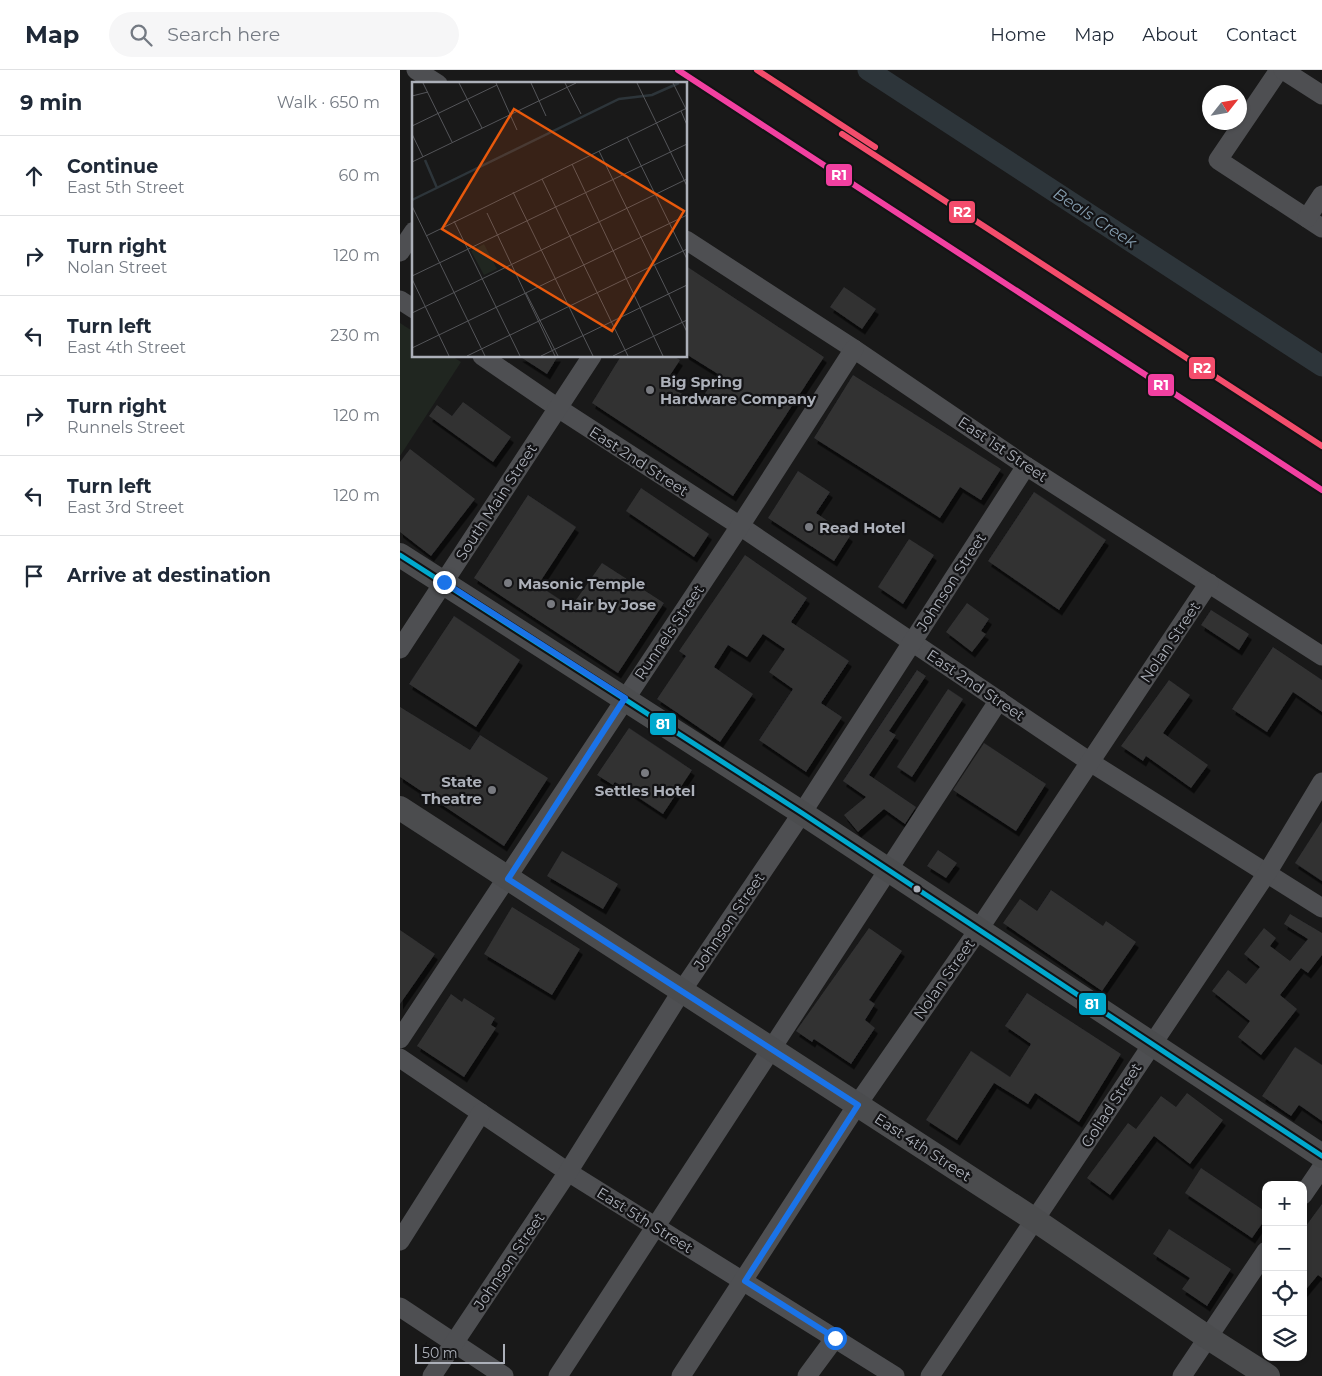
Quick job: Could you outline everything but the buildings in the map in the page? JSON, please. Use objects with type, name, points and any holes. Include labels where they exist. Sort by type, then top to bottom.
[{"type":"main road","points":[[400,554],[802,813],[1322,1156]]},
{"type":"main road","name":"East 4th Street","points":[[400,808],[1035,1220],[1207,1337],[1268,1376]]},
{"type":"street","points":[[416,70],[435,82]]},
{"type":"street","points":[[1322,95],[1281,70],[1218,160],[1314,223],[1322,195]]},
{"type":"street","points":[[400,252],[412,234]]},
{"type":"street","name":"East 1st Street","points":[[688,241],[854,349],[1026,466],[1322,656]]},
{"type":"street","points":[[400,300],[412,308]]},
{"type":"street","name":"Runnels Street","points":[[400,1039],[508,879],[854,349]]},
{"type":"street","name":"East 2nd Street","points":[[485,358],[558,408],[740,526],[1090,762],[1322,908]]},
{"type":"street","name":"South Main Street","points":[[400,649],[591,358]]},
{"type":"street","name":"Johnson Street","points":[[432,1376],[568,1172],[681,992],[802,813],[1026,466]]},
{"type":"street","name":"Nolan Street","points":[[681,1376],[745,1281],[858,1105],[979,929],[1210,583]]},
{"type":"street","points":[[558,1376],[999,700]]},
{"type":"street","name":"Goliad Street","points":[[930,1376],[1267,873],[1322,782]]},
{"type":"street","name":"East 5th Street","points":[[400,1058],[568,1172],[895,1376]]},
{"type":"street","points":[[400,1240],[481,1113]]},
{"type":"street","points":[[1307,1189],[1322,1167]]},
{"type":"street","points":[[1182,1376],[1262,1256]]},
{"type":"street","points":[[400,1307],[504,1376]]},
{"type":"street","points":[[807,1376],[835,1338]]},
{"type":"shaded area","points":[[400,323],[412,331],[412,358],[455,358],[461,362],[400,456]]},
{"type":"waterway","name":"Beals Creek","points":[[868,70],[1322,366]]},
{"type":"transit line","name":"R1","points":[[678,70],[1322,490]]},
{"type":"transit line","name":"R2","points":[[757,70],[875,147]]},
{"type":"transit line","name":"R2","points":[[842,134],[1322,446]]},
{"type":"transit line","name":"81","points":[[400,555],[802,813],[1322,1156]]},
{"type":"place","name":"Big Spring Hardware Company","points":[[650,390]]},
{"type":"place","name":"Read Hotel","points":[[809,527]]},
{"type":"place","name":"Masonic Temple","points":[[508,583]]},
{"type":"place","name":"Hair by Jose","points":[[551,604]]},
{"type":"place","name":"Settles Hotel","points":[[645,773]]},
{"type":"place","name":"State Theatre","points":[[492,790]]},
{"type":"route","points":[[444,582],[625,698],[508,879],[858,1105],[745,1281],[835,1338]]}]
